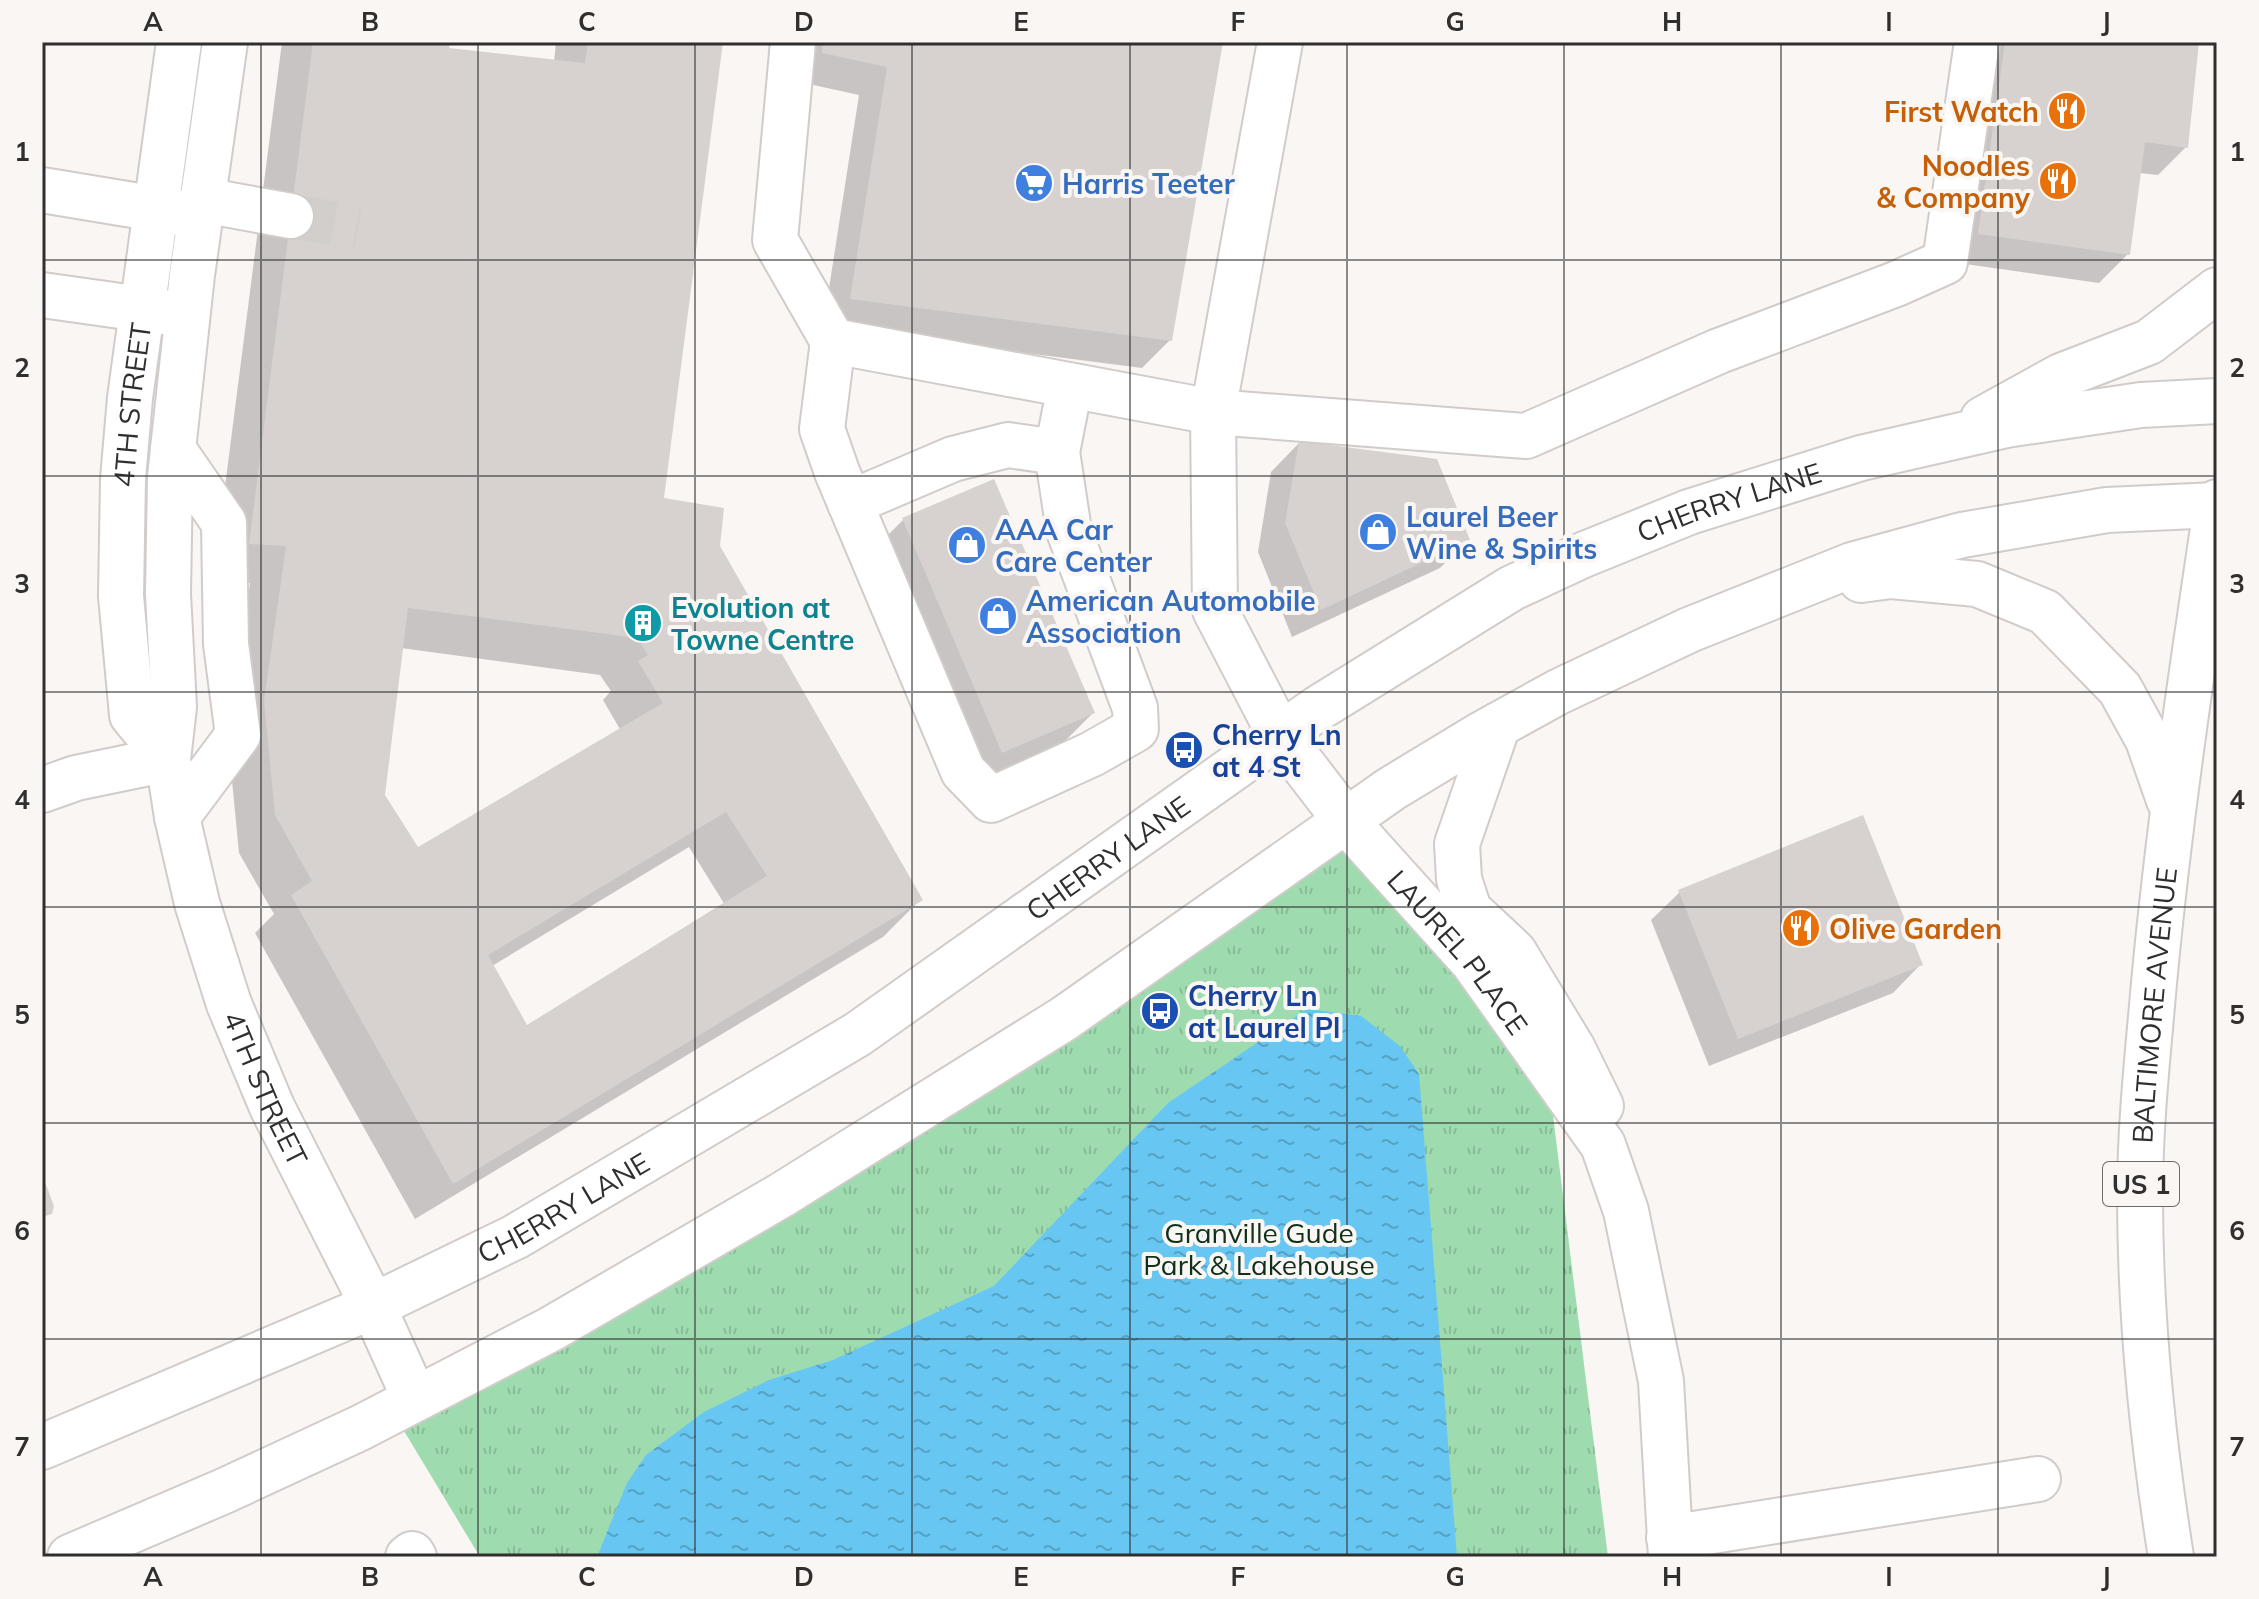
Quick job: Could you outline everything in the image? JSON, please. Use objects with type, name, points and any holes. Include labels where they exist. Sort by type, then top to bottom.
[{"type":"main road","name":"4TH STREET","points":[[168,759],[132,715],[121,596],[123,479],[142,309],[179,42]]},
{"type":"main road","name":"4TH STREET","points":[[225,42],[173,449],[168,594],[174,707],[168,759],[177,817],[197,903],[229,1004],[272,1107],[373,1306],[415,1399]]},
{"type":"main road","points":[[793,42],[775,240],[833,341],[822,429],[963,771],[991,800],[1092,754],[1136,729],[1135,708],[1069,531],[1057,452],[1070,386]]},
{"type":"main road","name":"LAUREL PLACE","points":[[1280,42],[1213,412],[1215,610],[1280,735],[1346,821],[1473,962],[1603,1145],[1626,1211],[1661,1381],[1670,1547]]},
{"type":"main road","points":[[833,341],[1213,412],[1526,436],[1719,351],[1896,284],[1945,262],[1977,42]]},
{"type":"main road","points":[[42,190],[156,208],[291,216]]},
{"type":"main road","points":[[1948,439],[2061,376],[2149,342],[2217,290]]},
{"type":"main road","points":[[42,295],[188,316]]},
{"type":"main road","name":"CHERRY LANE","points":[[42,1447],[373,1306],[515,1237],[858,1034],[1280,735],[1512,588],[1583,555],[1704,507],[1861,458],[2006,425],[2141,405],[2217,401]]},
{"type":"main road","points":[[850,503],[953,459],[1008,445],[1057,452]]},
{"type":"main road","points":[[173,449],[224,523],[226,644],[238,735],[177,817]]},
{"type":"main road","points":[[70,1557],[224,1491],[551,1329],[819,1172],[1065,1018],[1391,789],[1558,692],[1676,636],[1852,565],[1962,535],[2107,510],[2217,504]]},
{"type":"main road","name":"BALTIMORE AVENUE","points":[[2171,1557],[2151,1420],[2140,1194],[2145,1083],[2173,811],[2217,504]]},
{"type":"main road","points":[[1788,591],[1891,576],[1977,584],[2045,612],[2120,689],[2148,740],[2173,811]]},
{"type":"main road","name":"LAUREL PLACE","points":[[1498,725],[1457,844],[1459,879],[1469,910],[1514,952],[1573,1049],[1615,1136],[1616,1181]]},
{"type":"main road","points":[[42,790],[76,778],[168,759]]},
{"type":"main road","points":[[1670,1547],[2038,1479]]},
{"type":"green space","name":"Granville Gude Park & Lakehouse","points":[[1346,821],[1547,1067],[1608,1557],[480,1557],[392,1411]]},
{"type":"water","points":[[1307,1009],[1361,1016],[1400,1046],[1419,1074],[1457,1557],[597,1557],[627,1483],[646,1455],[704,1412],[769,1380],[833,1360],[994,1286],[1168,1103]]},
{"type":"building","name":"Evolution at Towne Centre","points":[[313,42],[450,42],[449,48],[585,63],[588,42],[723,42],[664,498],[724,508],[720,546],[923,900],[453,1184],[291,895],[312,881],[275,815],[264,701],[286,546],[249,544]],"holes":[[[408,608],[637,638],[648,655],[638,661],[663,703],[418,847],[385,795]],[[726,812],[767,876],[527,1025],[488,955]]]},
{"type":"building","name":"Harris Teeter","points":[[823,42],[1223,42],[1172,341],[850,299],[887,67],[822,53]]},
{"type":"building","points":[[2005,42],[2199,42],[2188,148],[2145,142],[2130,255],[1978,234]]},
{"type":"building","name":"Laurel Beer Wine & Spirits","points":[[1299,441],[1437,459],[1470,540],[1321,610],[1285,523]]},
{"type":"building","name":"American Automobile Association","points":[[994,479],[1095,713],[1002,753],[902,518]]},
{"type":"building","name":"Olive Garden","points":[[1863,815],[1923,965],[1738,1039],[1678,890]]},
{"type":"building","points":[[42,1174],[54,1206],[52,1214],[42,1217]]},
{"type":"tunnel","points":[[291,216],[358,228]]},
{"type":"place","name":"First Watch","points":[[2067,111]]},
{"type":"place","name":"Noodles & Company","points":[[2058,181]]},
{"type":"place","name":"Harris Teeter","points":[[1034,183]]},
{"type":"place","name":"Laurel Beer Wine & Spirits","points":[[1378,532]]},
{"type":"place","name":"AAA Car Care Center","points":[[967,545]]},
{"type":"place","name":"American Automobile Association","points":[[998,616]]},
{"type":"place","name":"Evolution at Towne Centre","points":[[643,623]]},
{"type":"place","name":"Cherry Ln at 4 St","points":[[1184,750]]},
{"type":"place","name":"Olive Garden","points":[[1801,928]]},
{"type":"place","name":"Cherry Ln at Laurel Pl","points":[[1160,1011]]}]
